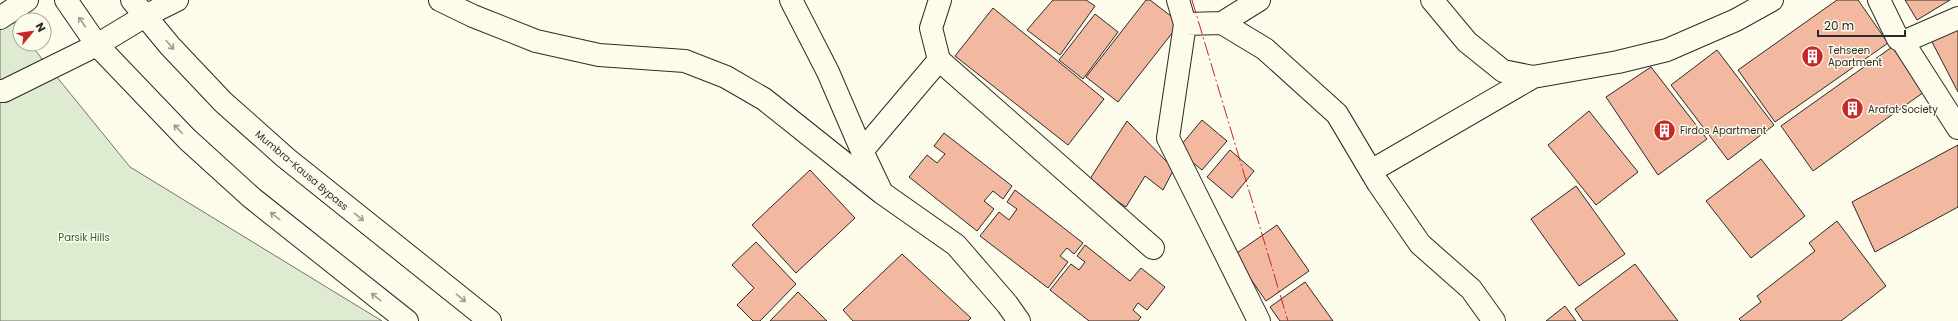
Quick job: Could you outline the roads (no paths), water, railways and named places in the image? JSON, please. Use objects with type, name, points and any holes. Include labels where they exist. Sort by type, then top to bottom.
[{"type":"main road","points":[[0,18],[27,0]]},
{"type":"main road","points":[[66,0],[97,45],[187,139],[252,198],[407,321]]},
{"type":"main road","points":[[0,91],[4,91],[97,45],[138,8],[177,0]]},
{"type":"main road","points":[[440,0],[473,16],[536,40],[599,55],[685,61],[726,77],[764,99],[882,193],[956,245],[1007,304],[1019,321]]},
{"type":"main road","points":[[791,0],[828,72],[882,193]]},
{"type":"main road","points":[[940,0],[931,28],[939,60],[1153,248]]},
{"type":"main road","points":[[1178,0],[1185,24],[1168,138],[1259,321]]},
{"type":"main road","points":[[1185,24],[1222,23],[1259,0]]},
{"type":"main road","points":[[1432,0],[1467,42],[1503,71],[1533,77]]},
{"type":"main road","points":[[1371,171],[1533,77],[1618,62],[1667,50],[1736,20],[1772,0]]},
{"type":"main road","points":[[1879,0],[1898,39],[1904,42],[1958,128]]},
{"type":"main road","name":"Mumbra-Kausa Bypass","points":[[138,8],[170,46],[223,102],[286,158],[490,321]]},
{"type":"main road","points":[[1904,42],[1958,18]]},
{"type":"main road","points":[[1222,23],[1265,49],[1337,114],[1371,171],[1420,244],[1471,290],[1494,321]]},
{"type":"main road","points":[[862,151],[939,60]]},
{"type":"place","name":"Tehseen Apartment","points":[[1813,56]]},
{"type":"place","name":"Arafat Society","points":[[1853,109]]},
{"type":"place","name":"Firdos Apartment","points":[[1664,130]]},
{"type":"park label","name":"Parsik Hills","points":[[84,237]]}]
